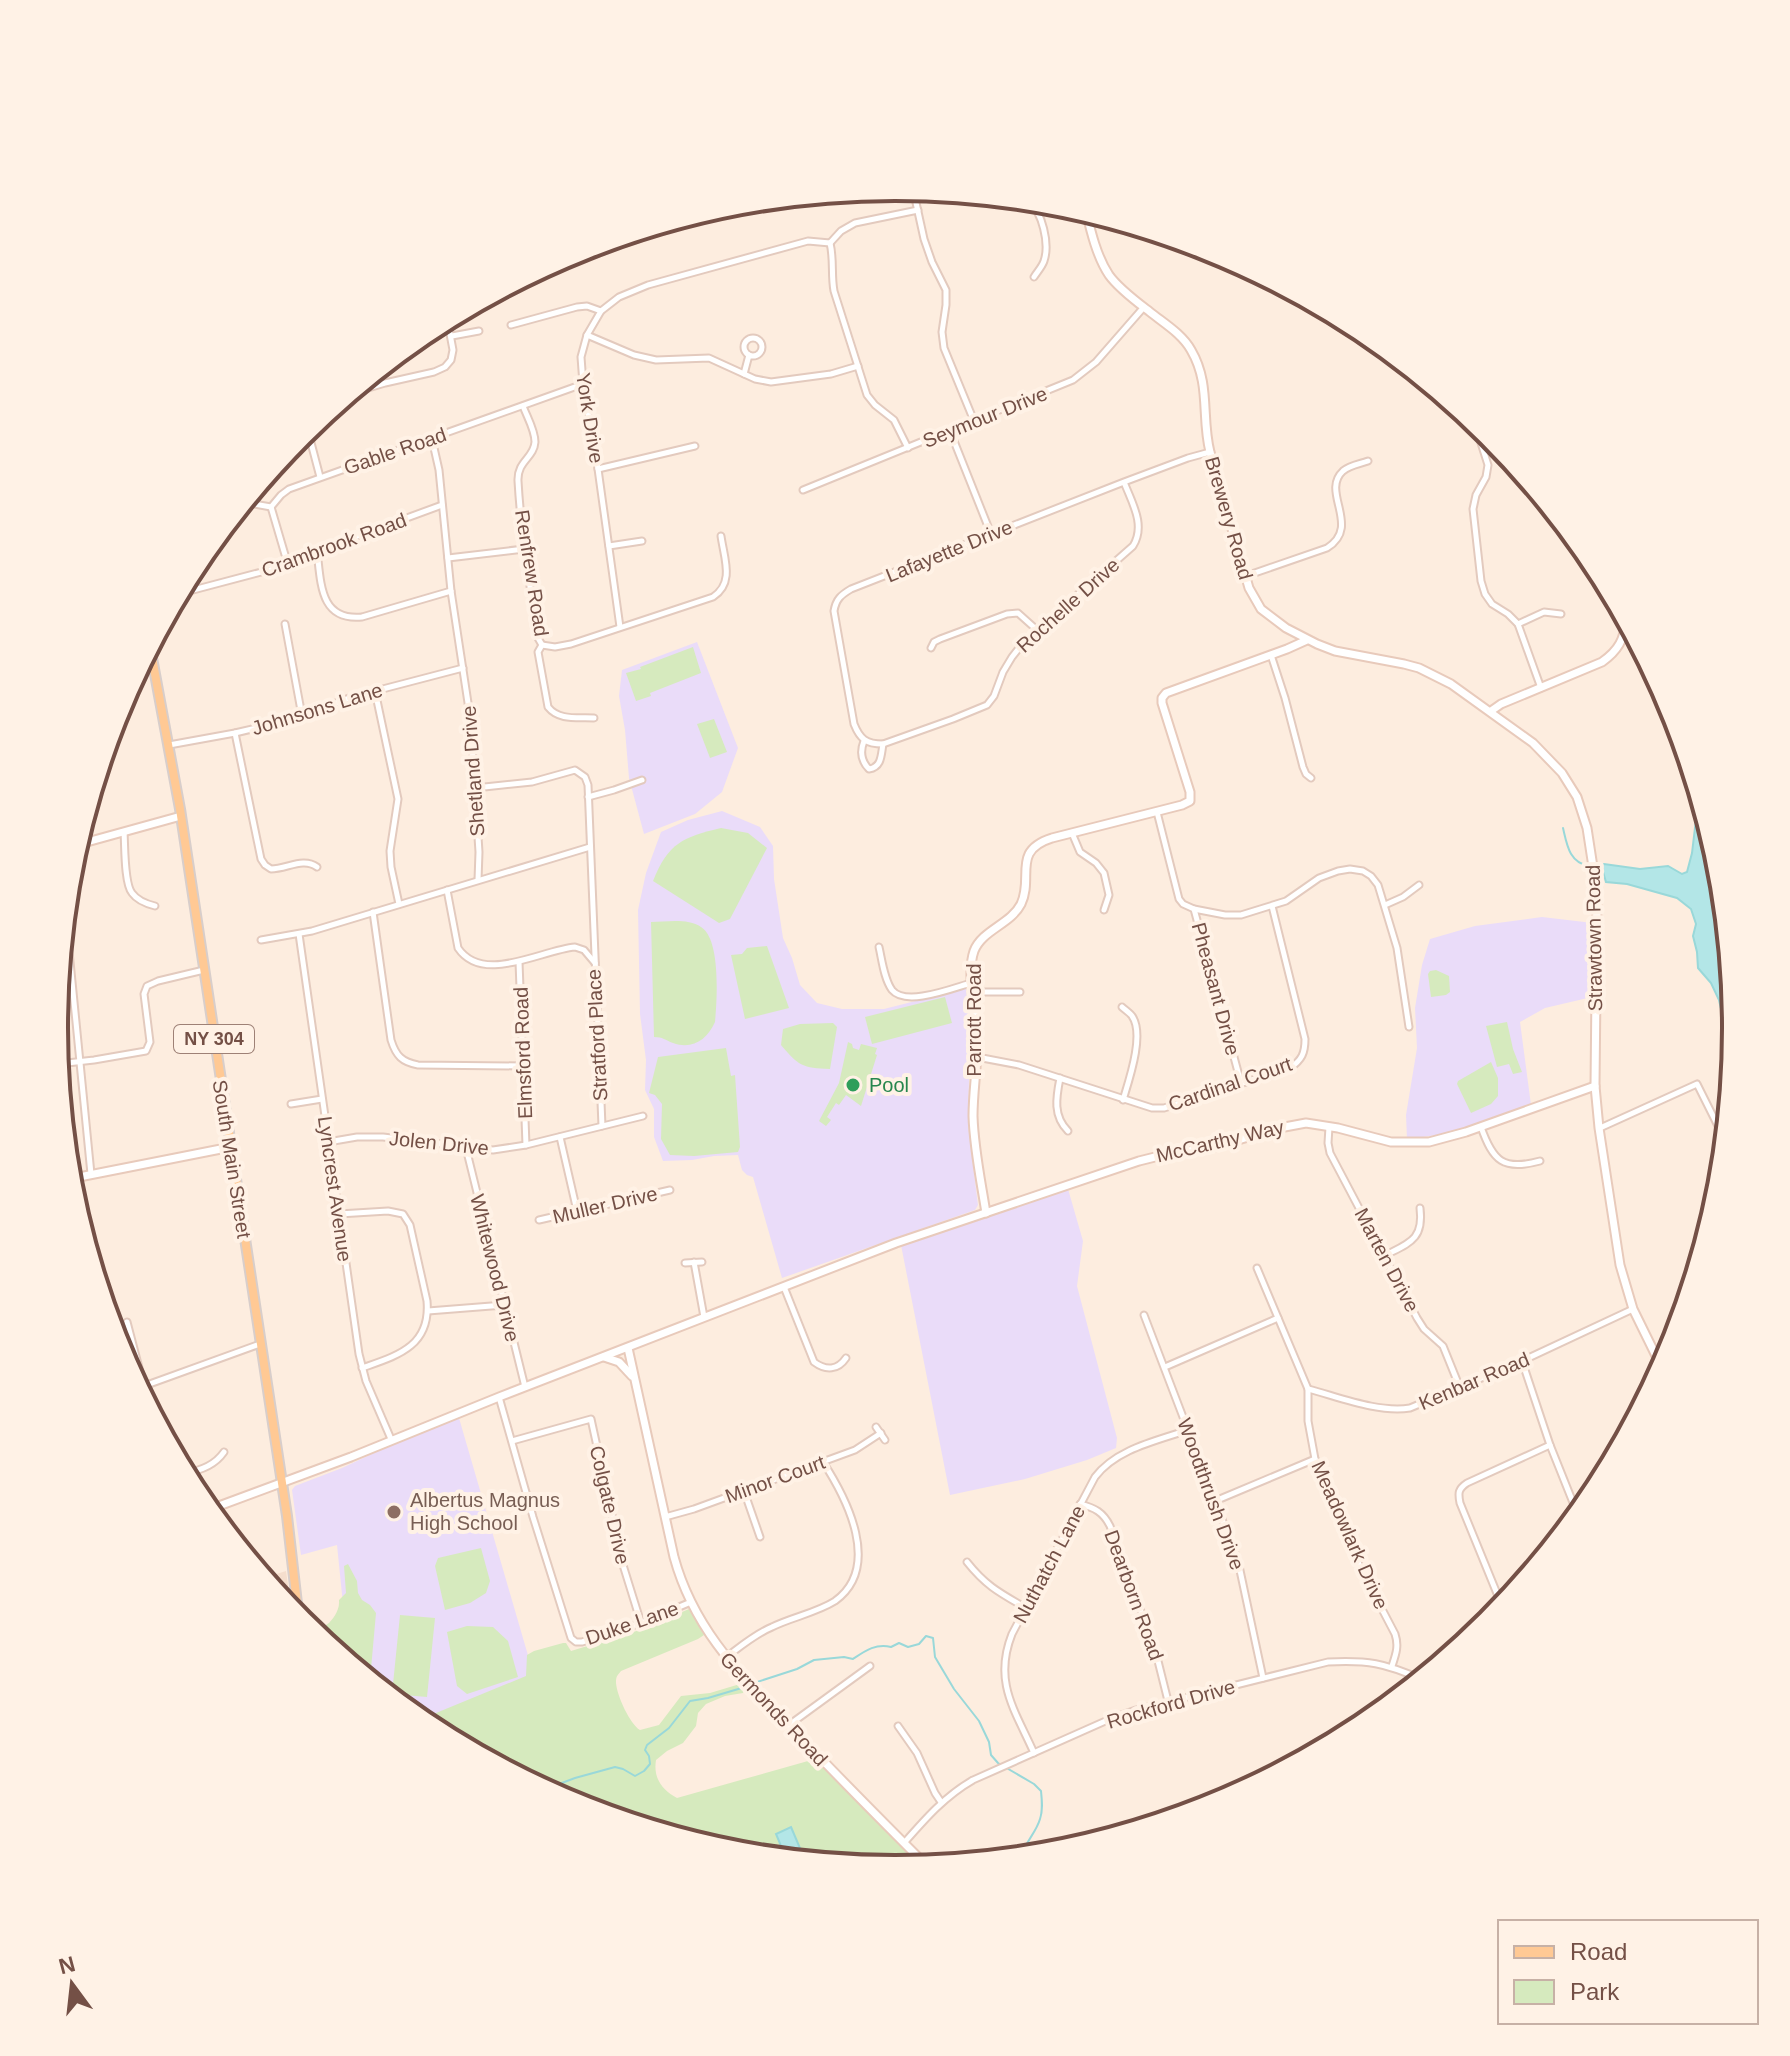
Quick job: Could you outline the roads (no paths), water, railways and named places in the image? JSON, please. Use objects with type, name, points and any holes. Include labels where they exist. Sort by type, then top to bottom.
[{"type":"main road","name":"South Main Street","points":[[150,669],[169,745],[181,816],[282,1482]]},
{"type":"main road","name":"NY 304","points":[[282,1482],[297,1599]]},
{"type":"street","points":[[916,202],[924,239],[946,290],[942,332],[944,348],[974,421]]},
{"type":"street","points":[[908,448],[894,420],[867,395],[834,291],[830,243],[841,231],[855,223],[918,210]]},
{"type":"street","points":[[1034,277],[1043,264],[1045,254],[1038,214]]},
{"type":"street","name":"Brewery Road","points":[[1090,225],[1109,274],[1178,334],[1190,347],[1197,362],[1205,391],[1210,452],[1245,576],[1261,609],[1307,640],[1335,651],[1419,668],[1451,684],[1491,711]]},
{"type":"street","name":"York Drive","points":[[620,627],[583,384],[581,357],[587,335],[601,311],[619,297],[648,285],[808,241],[830,243]]},
{"type":"street","points":[[511,325],[577,307],[587,306],[601,311]]},
{"type":"street","name":"Seymour Drive","points":[[803,490],[1073,380],[1096,362],[1144,307]]},
{"type":"street","points":[[375,386],[445,367],[451,360],[453,350],[451,331]]},
{"type":"street","points":[[452,336],[479,331]]},
{"type":"street","points":[[587,335],[634,355],[656,360],[709,358],[755,379],[771,382],[831,374],[858,366]]},
{"type":"street","points":[[744,374],[749,355]]},
{"type":"street","name":"Gable Road","points":[[271,507],[289,489],[583,384]]},
{"type":"street","name":"Renfrew Road","points":[[523,406],[535,444],[521,465],[518,477],[524,549],[538,638],[542,645],[555,647],[722,592],[726,570],[721,536]]},
{"type":"street","points":[[950,431],[991,534]]},
{"type":"street","name":"Shetland Drive","points":[[432,439],[439,470],[451,591],[470,716],[478,880]]},
{"type":"street","points":[[311,442],[320,477]]},
{"type":"street","points":[[1482,445],[1488,465],[1473,509],[1480,577],[1492,604],[1518,624],[1541,688]]},
{"type":"street","points":[[598,469],[695,446]]},
{"type":"street","name":"Lafayette Drive","points":[[864,741],[854,724],[834,611],[840,596],[1124,482],[1210,452]]},
{"type":"street","points":[[1245,576],[1335,543],[1343,527],[1337,480],[1347,468],[1368,461]]},
{"type":"street","name":"Rochelle Drive","points":[[864,741],[883,744],[987,705],[1012,657],[1023,643],[1139,538],[1137,517],[1124,482]]},
{"type":"street","points":[[257,503],[271,507],[288,565]]},
{"type":"street","name":"Crambrook Road","points":[[194,590],[288,565],[317,551],[442,505]]},
{"type":"street","points":[[609,546],[642,541]]},
{"type":"street","points":[[448,558],[524,549]]},
{"type":"street","points":[[317,551],[321,583],[330,607],[338,615],[362,617],[451,591]]},
{"type":"street","points":[[1518,624],[1544,612],[1561,614]]},
{"type":"street","points":[[931,648],[940,639],[1007,614],[1018,613],[1037,630]]},
{"type":"street","points":[[285,624],[302,716]]},
{"type":"street","points":[[1491,711],[1612,656],[1623,636]]},
{"type":"street","name":"Parrott Road","points":[[986,1213],[974,1135],[976,1057],[972,962],[975,950],[983,939],[1015,912],[1022,901],[1026,863],[1031,851],[1044,840],[1189,802],[1191,797],[1163,707],[1164,695],[1307,640]]},
{"type":"street","points":[[542,645],[538,652],[548,707],[561,717],[594,718]]},
{"type":"street","points":[[1271,655],[1303,767],[1311,778]]},
{"type":"street","name":"Johnsons Lane","points":[[169,745],[302,716],[352,697],[463,668]]},
{"type":"street","points":[[375,691],[398,799],[390,851],[399,904]]},
{"type":"street","name":"Strawtown Road","points":[[1491,711],[1549,759],[1572,787],[1584,815],[1597,893],[1595,1086],[1599,1128],[1620,1265],[1633,1309],[1655,1353]]},
{"type":"street","points":[[235,733],[261,859],[271,869],[305,863],[317,867]]},
{"type":"street","points":[[864,741],[862,757],[869,769],[880,764],[883,744]]},
{"type":"street","points":[[475,788],[532,782],[575,770],[585,777],[588,785],[595,964]]},
{"type":"street","points":[[588,797],[642,780]]},
{"type":"street","name":"Pheasant Drive","points":[[1156,811],[1179,899],[1194,909],[1241,1083]]},
{"type":"street","points":[[90,841],[181,816]]},
{"type":"street","points":[[124,832],[128,884],[132,893],[155,906]]},
{"type":"street","points":[[1072,833],[1080,852],[1099,865],[1104,873],[1109,895],[1104,910]]},
{"type":"street","points":[[261,940],[299,934],[590,847]]},
{"type":"street","points":[[1194,909],[1241,915],[1286,901],[1319,878],[1338,871],[1363,871],[1378,885],[1385,905],[1397,948],[1409,1027]]},
{"type":"street","points":[[1385,905],[1419,885]]},
{"type":"street","name":"Stratford Place","points":[[447,890],[456,940],[463,956],[470,961],[492,965],[575,947],[591,955],[595,964],[602,1126]]},
{"type":"street","name":"Cardinal Court","points":[[976,1057],[1014,1063],[1152,1108],[1164,1108],[1290,1068],[1300,1061],[1305,1051],[1304,1027],[1272,906]]},
{"type":"street","points":[[373,912],[391,1040],[399,1058],[418,1065],[523,1066]]},
{"type":"street","name":"Lyncrest Avenue","points":[[299,934],[362,1368],[391,1439]]},
{"type":"street","points":[[879,947],[890,987],[900,996],[914,997],[972,987],[1020,992]]},
{"type":"street","name":"Elmsford Road","points":[[519,961],[526,1145]]},
{"type":"street","points":[[70,970],[91,1174]]},
{"type":"street","points":[[69,1063],[146,1051],[150,1042],[144,994],[147,986],[204,970]]},
{"type":"street","points":[[1122,1007],[1132,1015],[1136,1037],[1136,1055],[1123,1100]]},
{"type":"street","points":[[1060,1078],[1057,1117],[1068,1131]]},
{"type":"street","points":[[1599,1128],[1697,1084],[1716,1122]]},
{"type":"street","name":"McCarthy Way","points":[[986,1213],[1153,1157],[1220,1146],[1291,1125],[1329,1126],[1377,1140],[1404,1143],[1434,1141],[1595,1086]]},
{"type":"street","points":[[291,1104],[322,1099]]},
{"type":"street","name":"Jolen Drive","points":[[328,1142],[371,1136],[493,1150],[526,1145],[643,1116]]},
{"type":"street","name":"Marten Drive","points":[[1329,1126],[1330,1153],[1417,1318],[1443,1346],[1460,1388]]},
{"type":"street","points":[[1481,1127],[1491,1151],[1503,1162],[1519,1166],[1540,1161]]},
{"type":"street","points":[[560,1137],[577,1211]]},
{"type":"street","points":[[82,1176],[231,1147]]},
{"type":"street","name":"Whitewood Drive","points":[[466,1148],[525,1387]]},
{"type":"street","name":"Muller Drive","points":[[539,1220],[670,1190]]},
{"type":"street","points":[[1384,1256],[1411,1242],[1418,1234],[1420,1208]]},
{"type":"street","points":[[339,1214],[388,1211],[403,1214],[410,1225],[428,1311],[423,1329],[410,1348],[362,1368]]},
{"type":"street","points":[[220,1505],[904,1240],[986,1213]]},
{"type":"street","points":[[694,1262],[704,1317]]},
{"type":"street","points":[[685,1263],[702,1262]]},
{"type":"street","name":"Meadowlark Drive","points":[[1257,1268],[1308,1389],[1308,1421],[1315,1459],[1361,1569],[1395,1634],[1397,1651],[1392,1666]]},
{"type":"street","points":[[784,1286],[814,1362],[824,1368],[833,1368],[846,1358]]},
{"type":"street","points":[[428,1311],[504,1305]]},
{"type":"street","name":"Kenbar Road","points":[[1308,1389],[1384,1408],[1410,1408],[1522,1361],[1633,1309]]},
{"type":"street","name":"Woodthrush Drive","points":[[1144,1315],[1238,1561],[1263,1678]]},
{"type":"street","points":[[1165,1367],[1278,1318]]},
{"type":"street","points":[[127,1322],[136,1355]]},
{"type":"street","points":[[149,1384],[260,1344]]},
{"type":"street","name":"Germonds Road","points":[[628,1348],[678,1568],[691,1602],[709,1635],[725,1658],[915,1854]]},
{"type":"street","points":[[602,1358],[614,1359],[636,1382]]},
{"type":"street","points":[[1522,1361],[1573,1501]]},
{"type":"street","points":[[499,1397],[512,1441]]},
{"type":"street","name":"Colgate Drive","points":[[512,1441],[591,1419],[623,1565],[641,1623]]},
{"type":"street","points":[[876,1427],[885,1440]]},
{"type":"street","name":"Nuthatch Lane","points":[[1034,1753],[1004,1678],[1007,1648],[1026,1608],[1104,1464],[1188,1430]]},
{"type":"street","name":"Minor Court","points":[[665,1517],[858,1449],[881,1433]]},
{"type":"street","name":"Duke Lane","points":[[512,1441],[569,1634],[574,1641],[580,1642],[641,1623],[691,1602]]},
{"type":"street","points":[[1497,1594],[1458,1493],[1467,1483],[1550,1445]]},
{"type":"street","points":[[196,1469],[210,1465],[224,1452]]},
{"type":"street","points":[[1215,1501],[1315,1459]]},
{"type":"street","points":[[725,1658],[766,1630],[834,1601],[850,1586],[855,1576],[858,1546],[853,1521],[841,1490],[823,1462]]},
{"type":"street","points":[[744,1491],[760,1537]]},
{"type":"street","name":"Dearborn Road","points":[[1080,1504],[1106,1517],[1156,1653],[1168,1701]]},
{"type":"street","points":[[967,1562],[979,1578],[1026,1608]]},
{"type":"street","name":"Rockford Drive","points":[[904,1843],[955,1790],[1110,1719],[1168,1701],[1328,1662],[1356,1661],[1392,1666],[1410,1674]]},
{"type":"street","points":[[789,1725],[870,1666]]},
{"type":"street","points":[[898,1726],[917,1753],[941,1802]]},
{"type":"water","points":[[1696,822],[1715,920],[1721,1010],[1711,983],[1698,968],[1693,936],[1696,924],[1691,909],[1677,898],[1627,884],[1606,882],[1598,866],[1604,864],[1640,869],[1668,866],[1682,874],[1687,872]]},
{"type":"water","points":[[791,1827],[800,1849],[781,1847],[776,1834]]},
{"type":"waterway","points":[[1563,828],[1573,857],[1589,866]]},
{"type":"waterway","points":[[754,1683],[814,1660],[853,1659],[876,1647],[891,1647],[899,1643],[908,1647],[919,1644],[926,1636],[933,1638],[935,1657],[954,1689],[979,1721],[989,1742],[991,1755],[998,1763],[1041,1791],[1040,1819],[1027,1844]]},
{"type":"waterway","points":[[560,1784],[615,1767],[635,1776],[650,1764],[645,1750],[647,1745],[669,1728],[690,1701],[745,1687]]},
{"type":"place","name":"Pool","points":[[853,1085]]},
{"type":"place","name":"Albertus Magnus High School","points":[[394,1512]]}]
